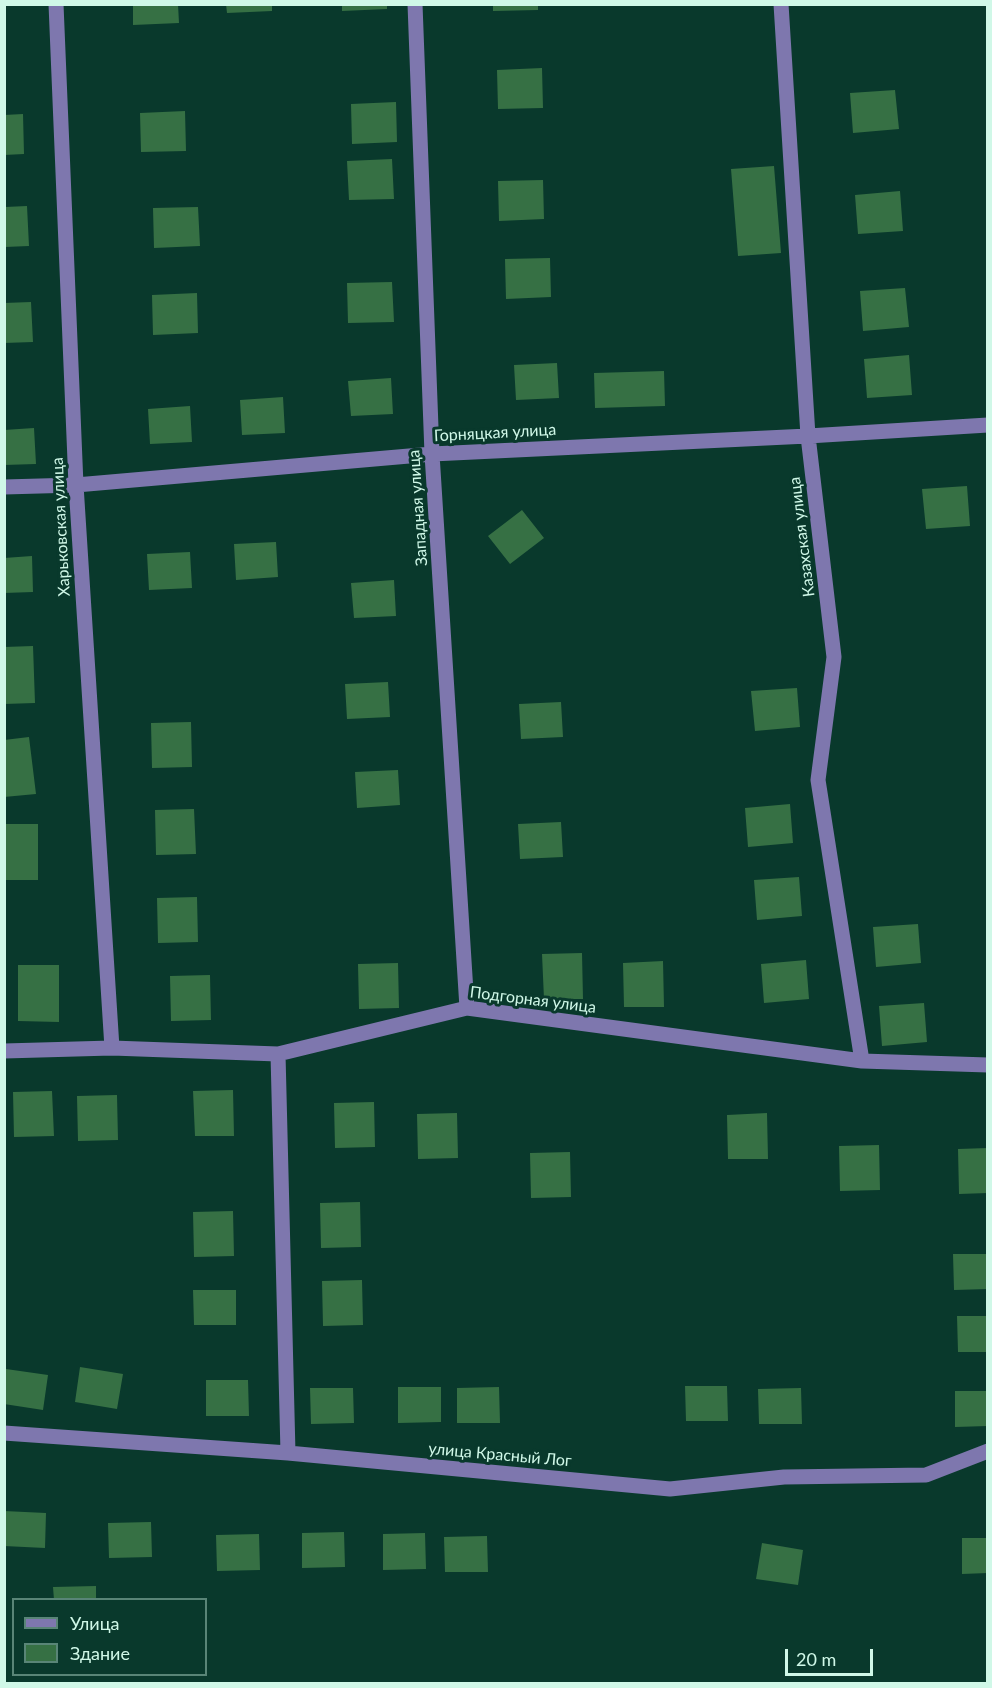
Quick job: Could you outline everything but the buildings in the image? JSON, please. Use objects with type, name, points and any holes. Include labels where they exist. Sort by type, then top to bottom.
[{"type":"street","name":"Харьковская улица","points":[[56,4],[76,485],[112,1048]]},
{"type":"street","name":"Западная улица","points":[[415,4],[432,454],[467,1008]]},
{"type":"street","name":"Казахская улица","points":[[781,4],[808,436],[834,657],[818,780],[862,1061]]},
{"type":"street","name":"Горняцкая улица","points":[[4,487],[76,485],[432,454],[987,425]]},
{"type":"street","name":"Подгорная улица","points":[[4,1051],[112,1048],[278,1054],[467,1008],[862,1061],[987,1065]]},
{"type":"street","points":[[278,1054],[288,1453]]},
{"type":"street","name":"улица Красный Лог","points":[[4,1433],[288,1453],[670,1489],[784,1477],[926,1475],[987,1451]]}]
